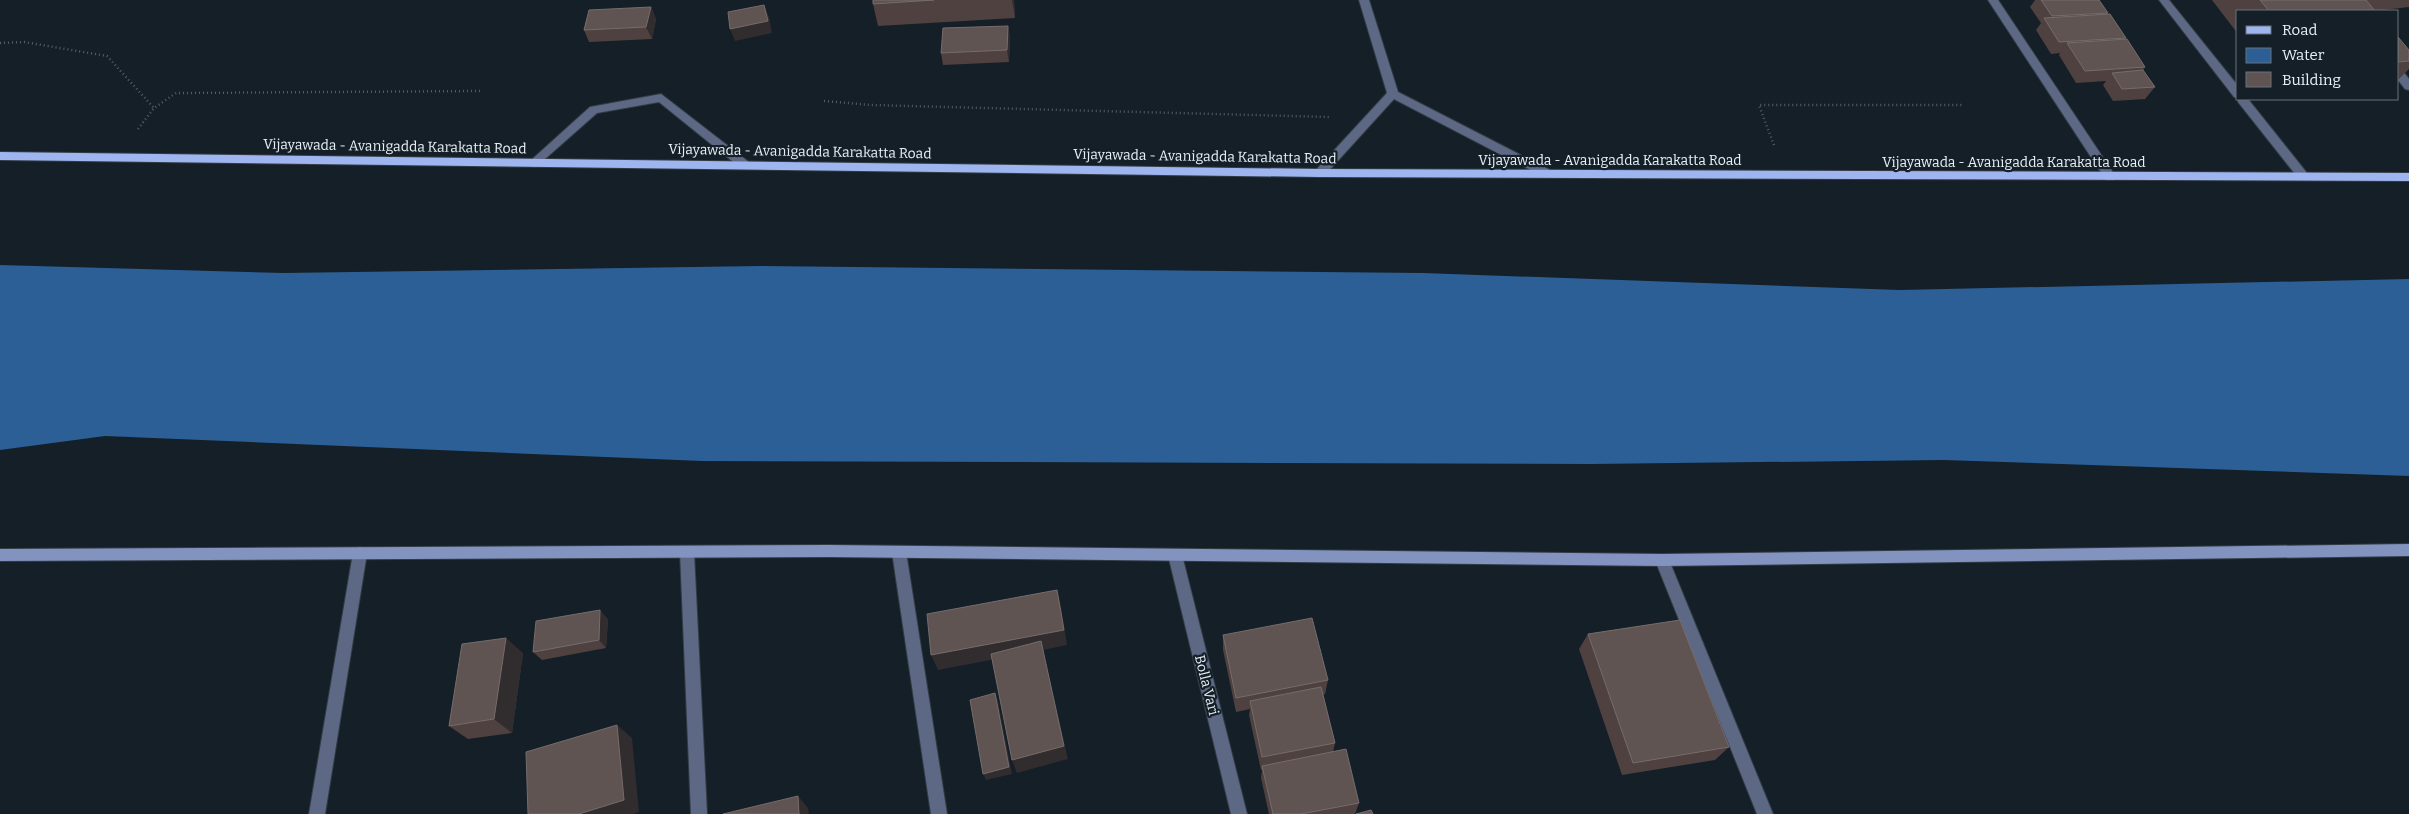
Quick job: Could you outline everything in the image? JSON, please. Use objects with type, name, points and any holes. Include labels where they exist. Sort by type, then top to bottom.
[{"type":"main road","name":"Vijayawada - Avanigadda Karakatta Road","points":[[0,156],[1320,173],[2409,177]]},
{"type":"street","points":[[1364,0],[1393,94],[1548,174]]},
{"type":"street","points":[[1992,0],[2110,177]]},
{"type":"street","points":[[2164,0],[2236,91]]},
{"type":"street","points":[[2399,74],[2409,86]]},
{"type":"street","points":[[1320,173],[1393,94]]},
{"type":"street","points":[[533,163],[594,110],[661,98],[746,166]]},
{"type":"street","points":[[2243,100],[2303,176]]},
{"type":"street","points":[[0,555],[899,552],[1662,560],[2409,550]]},
{"type":"street","points":[[687,552],[699,814]]},
{"type":"street","points":[[899,552],[939,814]]},
{"type":"street","points":[[317,814],[360,553]]},
{"type":"street","name":"Bolla Vari","points":[[1175,555],[1239,814]]},
{"type":"street","points":[[1662,560],[1765,814]]},
{"type":"path","points":[[0,44],[24,42],[107,56],[154,108]]},
{"type":"path","points":[[115,158],[154,108],[176,93],[480,91]]},
{"type":"path","points":[[824,101],[871,104],[1369,118]]},
{"type":"path","points":[[1785,176],[1759,105],[1963,105]]},
{"type":"water","points":[[0,265],[284,273],[760,266],[1423,273],[1900,290],[2409,279],[2409,476],[1944,460],[1591,464],[702,461],[105,436],[0,450]]},
{"type":"building","points":[[873,0],[934,0],[873,4]]},
{"type":"building","points":[[2041,0],[2099,0],[2108,13],[2052,16]]},
{"type":"building","points":[[2260,0],[2366,0],[2374,10],[2268,10]]},
{"type":"building","points":[[764,5],[768,21],[730,29],[728,12]]},
{"type":"building","points":[[651,7],[646,27],[584,30],[589,10]]},
{"type":"building","points":[[2110,14],[2126,38],[2059,42],[2044,18]]},
{"type":"building","points":[[1008,26],[1007,50],[941,53],[943,28]]},
{"type":"building","points":[[2399,38],[2409,50],[2409,61],[2399,62]]},
{"type":"building","points":[[2127,39],[2145,67],[2085,71],[2067,43]]},
{"type":"building","points":[[2143,70],[2155,87],[2122,89],[2112,73]]},
{"type":"building","points":[[1057,590],[1064,630],[931,655],[927,614]]},
{"type":"building","points":[[600,610],[599,640],[533,652],[536,621]]},
{"type":"building","points":[[1312,618],[1328,680],[1236,698],[1223,635]]},
{"type":"building","points":[[1680,620],[1729,747],[1633,763],[1588,634]]},
{"type":"building","points":[[506,638],[494,719],[449,726],[462,644]]},
{"type":"building","points":[[1041,641],[1064,746],[1012,760],[991,654]]},
{"type":"building","points":[[1321,687],[1335,743],[1262,757],[1250,701]]},
{"type":"building","points":[[995,693],[1009,767],[983,774],[970,700]]},
{"type":"building","points":[[617,725],[624,800],[579,814],[528,814],[526,752]]},
{"type":"building","points":[[1346,749],[1359,803],[1301,814],[1273,814],[1262,766]]},
{"type":"building","points":[[798,796],[799,814],[723,814]]},
{"type":"building","points":[[1371,810],[1373,814],[1356,814]]}]
